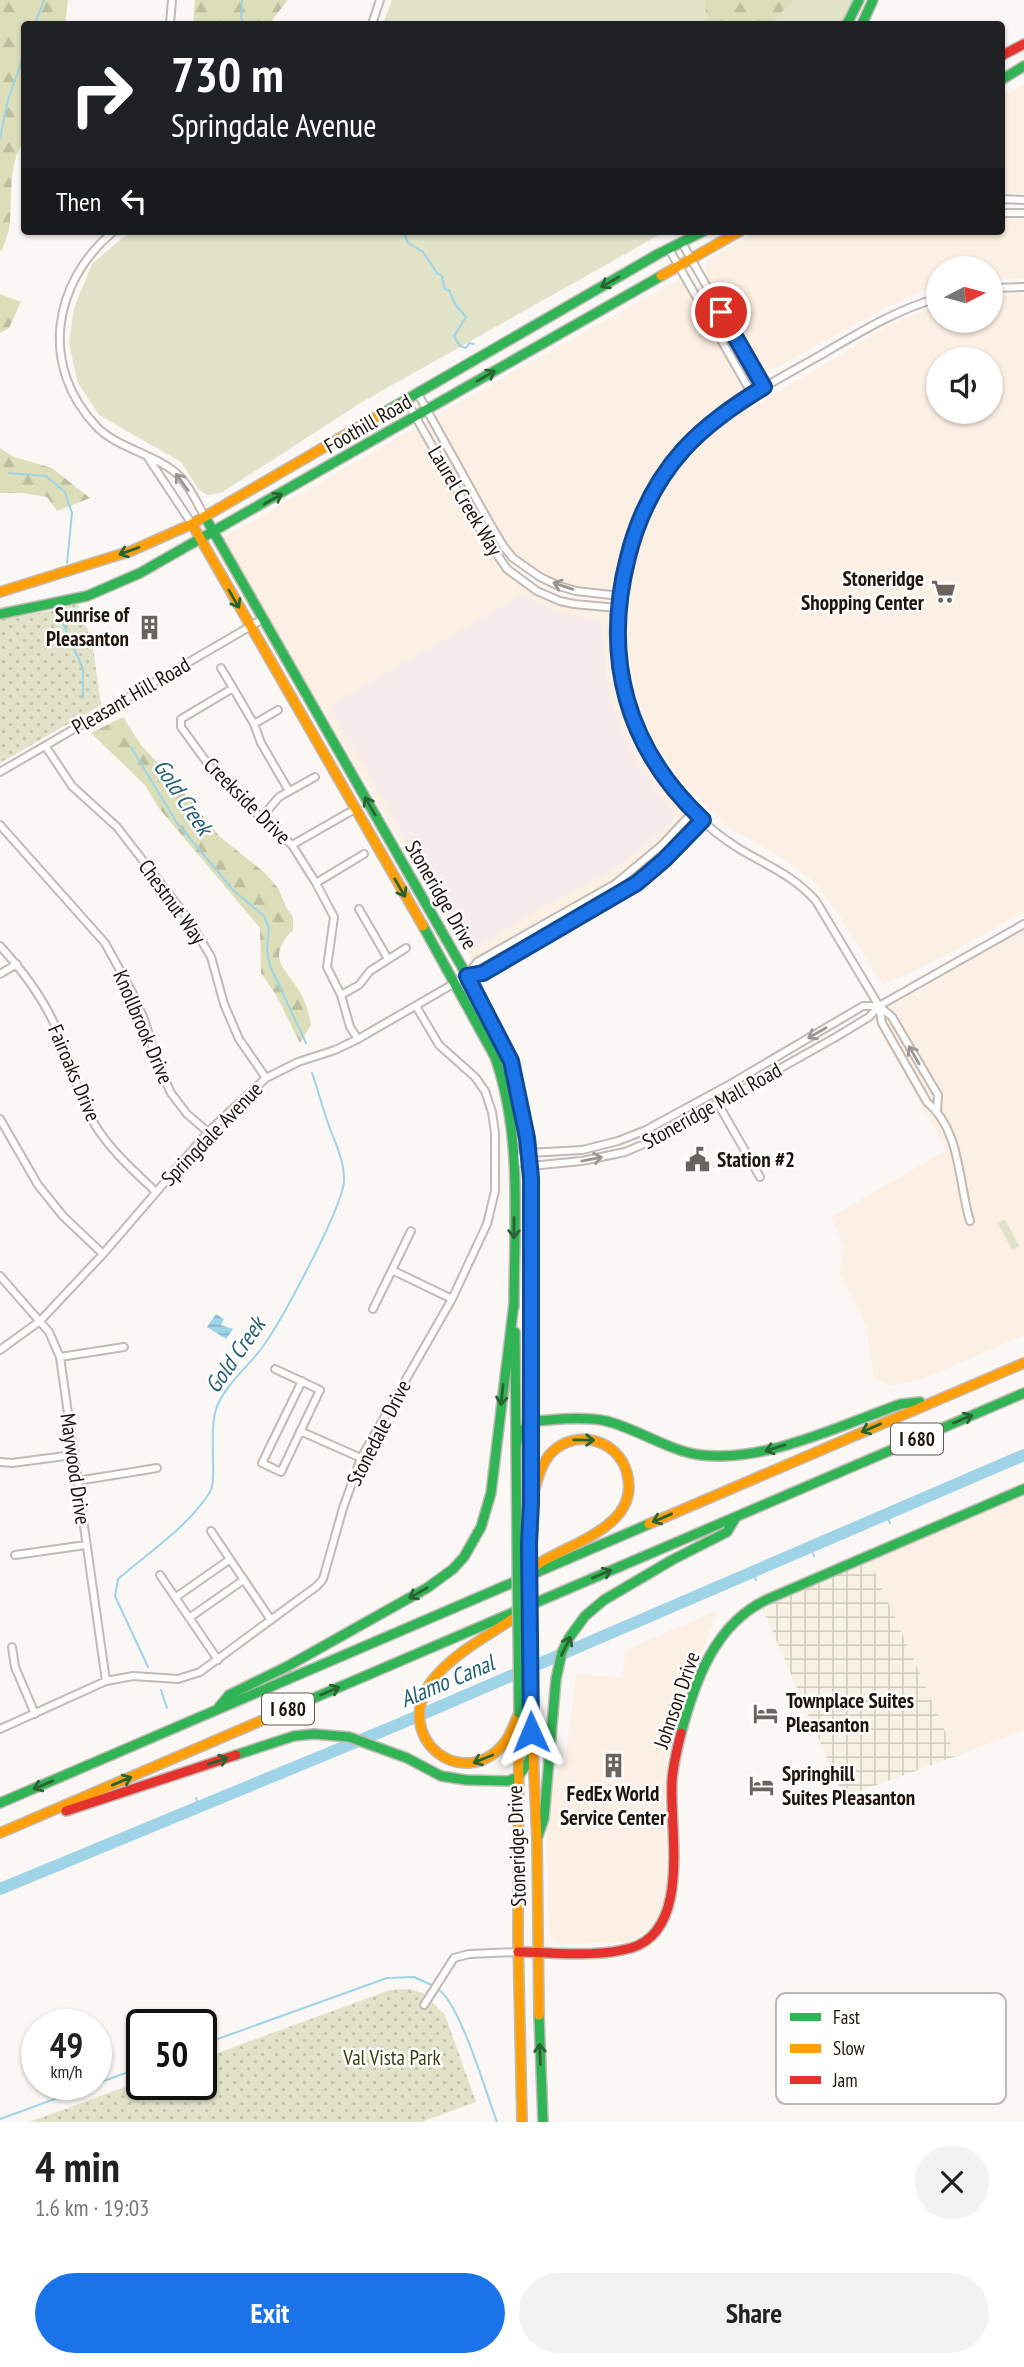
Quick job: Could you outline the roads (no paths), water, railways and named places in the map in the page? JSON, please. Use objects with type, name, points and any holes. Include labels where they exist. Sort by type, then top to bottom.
[{"type":"main road","points":[[848,21],[859,0]]},
{"type":"main road","points":[[863,21],[873,0]]},
{"type":"main road","points":[[1005,55],[1024,44]]},
{"type":"main road","points":[[1005,78],[1024,66]]},
{"type":"main road","name":"Foothill Road","points":[[0,592],[131,551],[192,524],[697,235]]},
{"type":"main road","name":"Foothill Road","points":[[0,614],[47,606],[111,587],[213,532],[733,235]]},
{"type":"main road","name":"Stoneridge Drive","points":[[205,517],[467,976],[511,1061],[524,1115],[530,1166],[531,1708],[537,1839],[537,1952],[543,2122]]},
{"type":"main road","name":"Stoneridge Drive","points":[[192,524],[456,983],[491,1048],[503,1080],[511,1116],[519,1713],[518,1952],[522,2122]]},
{"type":"main road","points":[[216,1710],[229,1695],[288,1667],[427,1588],[453,1569],[464,1557],[481,1527],[491,1493],[514,1303]]},
{"type":"main road","name":"I 680","points":[[0,1803],[1024,1363]]},
{"type":"main road","name":"I 680","points":[[0,1833],[1024,1393]]},
{"type":"main road","points":[[516,1448],[518,1435],[531,1421],[585,1419],[606,1421],[698,1455],[734,1457],[774,1449],[901,1404],[934,1401]]},
{"type":"main road","points":[[520,1580],[532,1566],[587,1538],[615,1517],[627,1499],[629,1487],[624,1464],[617,1453],[597,1440],[576,1438],[567,1441],[557,1447],[542,1465],[531,1503]]},
{"type":"main road","name":"Johnson Drive","points":[[518,1952],[619,1952],[644,1942],[664,1922],[672,1898],[672,1779],[679,1740],[712,1650],[739,1616],[786,1591],[1024,1489]]},
{"type":"main road","points":[[537,1839],[544,1818],[553,1705],[558,1666],[565,1645],[585,1616],[604,1600],[646,1574],[727,1532],[736,1517]]},
{"type":"main road","points":[[519,1713],[508,1740],[501,1749],[483,1761],[460,1763],[448,1760],[428,1745],[422,1736],[418,1713],[428,1686],[440,1671],[464,1651],[539,1601]]},
{"type":"main road","points":[[36,1818],[61,1813],[294,1736],[349,1737],[452,1778],[508,1781],[518,1777],[532,1756]]},
{"type":"street","points":[[170,21],[172,0]]},
{"type":"street","points":[[373,21],[380,0]]},
{"type":"street","points":[[1005,199],[1024,200]]},
{"type":"street","points":[[1005,213],[1024,213]]},
{"type":"street","points":[[109,235],[83,262],[70,285],[59,330],[61,355],[72,391],[99,430],[176,473],[205,517]]},
{"type":"street","points":[[682,243],[764,387]]},
{"type":"street","points":[[669,249],[752,394]]},
{"type":"street","points":[[1003,288],[1024,287]]},
{"type":"street","points":[[926,303],[883,319],[752,394],[709,425],[684,449],[659,482],[637,523],[618,608],[618,658],[623,687],[635,721],[648,752],[664,777],[703,820],[735,846],[789,875],[802,886],[826,917],[879,1006],[892,1017],[938,1095],[937,1110]]},
{"type":"street","name":"Laurel Creek Way","points":[[418,394],[504,547],[513,558],[540,577],[559,586],[576,591],[620,596]]},
{"type":"street","name":"Laurel Creek Way","points":[[406,400],[479,528],[507,569],[537,591],[560,601],[618,608]]},
{"type":"street","points":[[148,458],[192,524]]},
{"type":"street","name":"Pleasant Hill Road","points":[[0,772],[263,619]]},
{"type":"street","points":[[221,668],[289,791]]},
{"type":"street","name":"Creekside Drive","points":[[233,688],[181,719],[181,727],[211,768],[292,845],[316,883],[334,917],[327,967],[341,995],[350,1027],[358,1039]]},
{"type":"street","points":[[254,724],[278,710]]},
{"type":"street","name":"Chestnut Way","points":[[46,747],[72,786],[117,827],[189,920],[211,957],[224,1004],[239,1039],[266,1078]]},
{"type":"street","points":[[261,818],[279,797],[316,777]]},
{"type":"street","points":[[292,845],[355,809]]},
{"type":"street","name":"Springdale Avenue","points":[[467,976],[477,962],[615,884],[662,845],[694,811]]},
{"type":"street","name":"Springdale Avenue","points":[[0,1350],[40,1321],[103,1254],[208,1132],[266,1078],[298,1062],[358,1039],[467,976],[483,973],[637,883],[703,820]]},
{"type":"street","name":"Knollbrook Drive","points":[[0,825],[105,943],[139,1006],[159,1068],[171,1093],[187,1114],[208,1132]]},
{"type":"street","points":[[316,883],[365,854]]},
{"type":"street","points":[[359,909],[388,959]]},
{"type":"street","name":"Stoneridge Mall Road","points":[[513,1160],[530,1166],[582,1161],[625,1152],[652,1141],[869,1017],[879,1006],[1024,924]]},
{"type":"street","name":"Fairoaks Drive","points":[[0,946],[17,964],[58,1030],[83,1102],[96,1126],[115,1153],[156,1192]]},
{"type":"street","points":[[341,995],[359,985],[370,971],[406,948]]},
{"type":"street","points":[[0,974],[17,964]]},
{"type":"street","name":"Stonedale Drive","points":[[0,1729],[106,1682],[133,1676],[178,1679],[200,1672],[323,1579],[343,1508],[361,1458],[452,1299],[489,1216],[496,1176],[495,1133],[485,1091],[475,1077],[439,1045],[416,1006]]},
{"type":"street","name":"Stoneridge Mall Road","points":[[513,1160],[528,1153],[582,1150],[618,1141],[664,1121],[713,1094],[863,1006],[879,1006]]},
{"type":"street","points":[[879,1006],[882,1023],[951,1137],[963,1200],[970,1221]]},
{"type":"street","points":[[713,1094],[760,1177]]},
{"type":"street","points":[[0,1119],[38,1185],[63,1216],[103,1254]]},
{"type":"street","points":[[373,1309],[411,1231]]},
{"type":"street","points":[[392,1270],[452,1299]]},
{"type":"street","name":"Maywood Drive","points":[[0,1276],[40,1321],[55,1343],[60,1357],[106,1682]]},
{"type":"street","points":[[60,1357],[124,1347]]},
{"type":"street","points":[[275,1369],[302,1381],[320,1390],[281,1472],[262,1463],[302,1381]]},
{"type":"street","points":[[300,1431],[361,1458]]},
{"type":"street","points":[[0,1462],[12,1463],[73,1455]]},
{"type":"street","points":[[77,1480],[157,1468]]},
{"type":"street","points":[[211,1531],[242,1581],[271,1620]]},
{"type":"street","points":[[15,1555],[86,1545]]},
{"type":"street","points":[[176,1598],[229,1560]]},
{"type":"street","points":[[160,1576],[218,1660]]},
{"type":"street","points":[[190,1618],[242,1581]]},
{"type":"street","points":[[12,1647],[15,1667],[35,1714]]},
{"type":"street","name":"Johnson Drive","points":[[424,2005],[454,1958],[469,1954],[518,1952]]},
{"type":"water","points":[[216,1314],[224,1319],[221,1325],[233,1329],[226,1339],[207,1327]]},
{"type":"waterway","name":"Gold Creek","points":[[36,21],[44,0]]},
{"type":"waterway","points":[[242,0],[242,21]]},
{"type":"waterway","name":"Gold Creek","points":[[0,139],[8,100],[21,63]]},
{"type":"waterway","points":[[405,235],[408,243],[423,252],[442,276],[445,289],[449,290],[455,304],[466,317],[454,336],[460,346],[466,348],[469,343],[474,344]]},
{"type":"waterway","name":"Gold Creek","points":[[9,473],[46,476],[65,492],[72,513],[67,563]]},
{"type":"waterway","name":"Gold Creek","points":[[61,619],[83,669],[83,698]]},
{"type":"waterway","name":"Gold Creek","points":[[131,747],[177,823],[234,891],[264,916],[269,928],[267,951],[270,966],[306,1043]]},
{"type":"waterway","name":"Gold Creek","points":[[148,1667],[115,1596],[118,1579],[191,1517],[210,1492],[213,1476],[213,1426],[218,1404],[264,1345],[284,1312],[324,1236],[342,1192],[342,1164],[312,1073]]},
{"type":"waterway","name":"Alamo Canal","points":[[0,1889],[397,1725],[1024,1455]]},
{"type":"waterway","points":[[887,1516],[890,1523]]},
{"type":"waterway","points":[[811,1548],[814,1556]]},
{"type":"waterway","points":[[753,1573],[756,1580]]},
{"type":"waterway","name":"Gold Creek","points":[[161,1690],[167,1708]]},
{"type":"waterway","name":"Gold Creek","points":[[196,1798],[199,1808]]},
{"type":"waterway","points":[[217,2039],[387,1978],[414,1977],[434,1986]]},
{"type":"waterway","points":[[439,1990],[456,2013],[464,2031],[497,2122]]},
{"type":"waterway","points":[[0,2119],[126,2073]]},
{"type":"place","name":"Stoneridge Shopping Center","points":[[944,591]]},
{"type":"place","name":"Sunrise of Pleasanton","points":[[149,627]]},
{"type":"place","name":"Station #2","points":[[697,1160]]},
{"type":"place","name":"Townplace Suites Pleasanton","points":[[766,1713]]},
{"type":"place","name":"FedEx World Service Center","points":[[613,1765]]},
{"type":"place","name":"Springhill Suites Pleasanton","points":[[762,1786]]},
{"type":"park label","name":"Val Vista Park","points":[[392,2058]]}]
